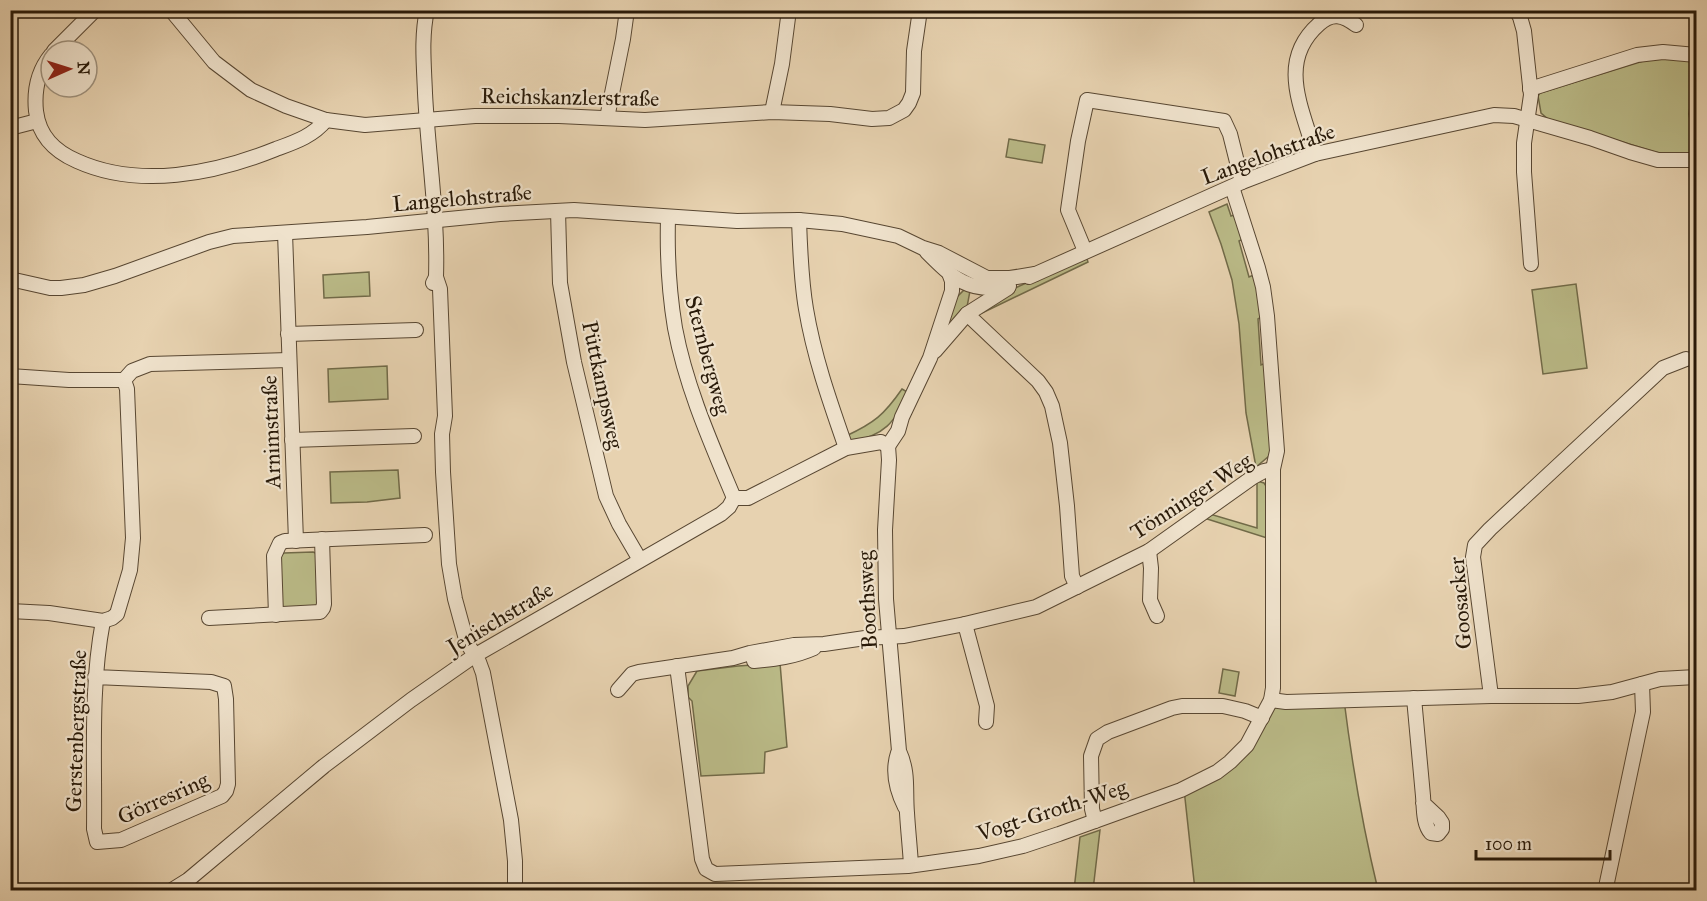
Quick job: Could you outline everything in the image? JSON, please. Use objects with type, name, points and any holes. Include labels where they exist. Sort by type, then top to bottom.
[{"type":"street","points":[[66,39],[95,10]]},
{"type":"street","name":"Reichskanzlerstraße","points":[[171,10],[214,62],[251,90],[286,106],[326,120],[364,125],[476,116],[659,120],[772,112],[831,114],[880,120],[897,115],[909,103],[913,93],[914,51],[920,10]]},
{"type":"street","points":[[427,10],[423,45],[435,220],[436,277],[431,288],[449,564],[463,630],[469,649],[483,673],[514,842],[515,891]]},
{"type":"street","points":[[607,118],[627,10]]},
{"type":"street","points":[[772,112],[782,64],[789,10]]},
{"type":"street","points":[[1516,10],[1524,31],[1530,88],[1530,106],[1524,143],[1524,172],[1531,264]]},
{"type":"street","points":[[1315,154],[1295,81],[1299,53],[1313,30],[1329,17],[1339,15],[1356,25]]},
{"type":"street","points":[[1530,88],[1637,55],[1663,52],[1696,55]]},
{"type":"street","points":[[39,78],[36,93],[38,121],[46,139],[74,159],[103,171],[131,176],[206,170],[252,158],[311,135],[326,120]]},
{"type":"street","name":"Tönninger Weg","points":[[618,690],[632,674],[639,672],[733,658],[794,645],[904,636],[1036,607],[1149,551],[1253,477],[1273,469],[1277,451],[1266,306],[1237,184],[1230,134],[1224,122],[1087,100],[1078,141],[1068,210],[1085,251]]},
{"type":"street","name":"Langelohstraße","points":[[923,248],[950,273],[971,285],[993,288],[1011,286],[1237,184],[1315,154],[1494,115],[1505,114],[1528,119],[1658,159],[1696,160]]},
{"type":"street","points":[[10,128],[38,121]]},
{"type":"street","name":"Langelohstraße","points":[[10,279],[40,286],[72,287],[115,276],[220,238],[246,234],[367,227],[500,214],[558,211],[737,221],[830,222],[898,236],[939,253],[987,278],[1010,278],[1035,274]]},
{"type":"street","name":"Püttkampsweg","points":[[558,211],[560,283],[577,373],[606,496],[640,560]]},
{"type":"street","name":"Sternbergweg","points":[[668,218],[670,290],[676,330],[699,412],[734,498]]},
{"type":"street","points":[[799,220],[810,331],[829,403],[846,448]]},
{"type":"street","name":"Arnimstraße","points":[[285,232],[296,541]]},
{"type":"street","points":[[967,269],[972,299],[968,315]]},
{"type":"street","points":[[884,444],[898,431],[902,417],[930,358],[950,297],[952,284],[950,273]]},
{"type":"street","points":[[950,297],[987,278]]},
{"type":"street","points":[[930,358],[968,315],[1011,286]]},
{"type":"street","points":[[968,315],[1038,381],[1052,406],[1066,486],[1072,576],[1077,587]]},
{"type":"street","points":[[288,334],[416,330]]},
{"type":"street","name":"Goosacker","points":[[1491,696],[1473,557],[1475,545],[1663,368],[1686,359]]},
{"type":"street","points":[[10,376],[69,380],[124,380],[132,371],[150,364],[289,360]]},
{"type":"street","name":"Gerstenbergstraße","points":[[97,842],[94,829],[96,658],[103,621],[117,614],[120,607],[131,566],[133,538],[129,420],[127,389],[124,380]]},
{"type":"street","points":[[292,440],[414,436]]},
{"type":"street","name":"Jenischstraße","points":[[172,891],[324,766],[474,656],[721,514],[734,498],[748,498],[846,448],[884,444]]},
{"type":"street","name":"Boothsweg","points":[[884,444],[889,460],[885,549],[898,751],[896,781],[906,809],[911,866]]},
{"type":"street","name":"Vogt-Groth-Weg","points":[[677,666],[702,859],[706,869],[710,872],[720,874],[911,866],[998,852],[1059,834],[1181,790],[1217,772],[1247,745],[1271,700],[1274,679],[1273,469]]},
{"type":"street","points":[[276,615],[274,556],[280,543],[425,535]]},
{"type":"street","points":[[209,618],[320,612],[323,608],[322,539]]},
{"type":"street","points":[[1149,551],[1150,600],[1157,616]]},
{"type":"street","points":[[10,611],[49,613],[103,621]]},
{"type":"street","points":[[966,624],[987,706],[986,722]]},
{"type":"street","name":"Görresring","points":[[95,677],[211,682],[224,686],[228,784],[222,796],[165,822],[121,840],[97,842]]},
{"type":"street","points":[[1271,700],[1286,702],[1578,696],[1612,692],[1660,679],[1696,677]]},
{"type":"street","points":[[1606,887],[1643,712],[1642,684]]},
{"type":"street","points":[[1414,698],[1423,803]]},
{"type":"street","points":[[1095,821],[1092,809],[1091,756],[1094,745],[1102,735],[1182,706],[1234,707],[1262,718]]},
{"type":"green space","points":[[1653,58],[1694,60],[1696,63],[1689,114],[1696,153],[1655,152],[1548,119],[1541,113],[1538,96],[1540,93]]},
{"type":"green space","points":[[1009,139],[1045,145],[1042,163],[1006,157]]},
{"type":"green space","points":[[1227,204],[1231,216],[1237,214],[1245,238],[1239,241],[1249,277],[1256,274],[1263,316],[1258,319],[1261,365],[1268,362],[1272,449],[1269,456],[1256,467],[1246,413],[1239,324],[1232,280],[1209,212]]},
{"type":"green space","points":[[1086,256],[1088,262],[982,313],[1013,289]]},
{"type":"green space","points":[[369,272],[370,296],[324,298],[323,275]]},
{"type":"green space","points":[[1576,284],[1587,368],[1543,374],[1532,290]]},
{"type":"green space","points":[[965,289],[970,291],[967,307],[952,324],[946,320],[954,300]]},
{"type":"green space","points":[[387,366],[388,399],[329,402],[328,369]]},
{"type":"green space","points":[[902,389],[909,393],[893,420],[872,436],[851,442],[846,436],[878,417]]},
{"type":"green space","points":[[398,470],[400,498],[331,503],[330,472]]},
{"type":"green space","points":[[1257,481],[1264,483],[1268,489],[1267,538],[1204,518],[1210,514],[1257,528]]},
{"type":"green space","points":[[313,552],[318,554],[320,606],[281,608],[278,558],[284,553]]},
{"type":"green space","points":[[780,663],[787,747],[765,752],[764,773],[701,776],[692,701],[688,697],[688,686],[697,671]]},
{"type":"green space","points":[[1223,669],[1239,672],[1235,696],[1219,693]]},
{"type":"green space","points":[[1271,700],[1344,700],[1358,796],[1378,890],[1195,890],[1184,789],[1240,752]]},
{"type":"green space","points":[[1100,830],[1093,890],[1074,890],[1080,837]]}]
